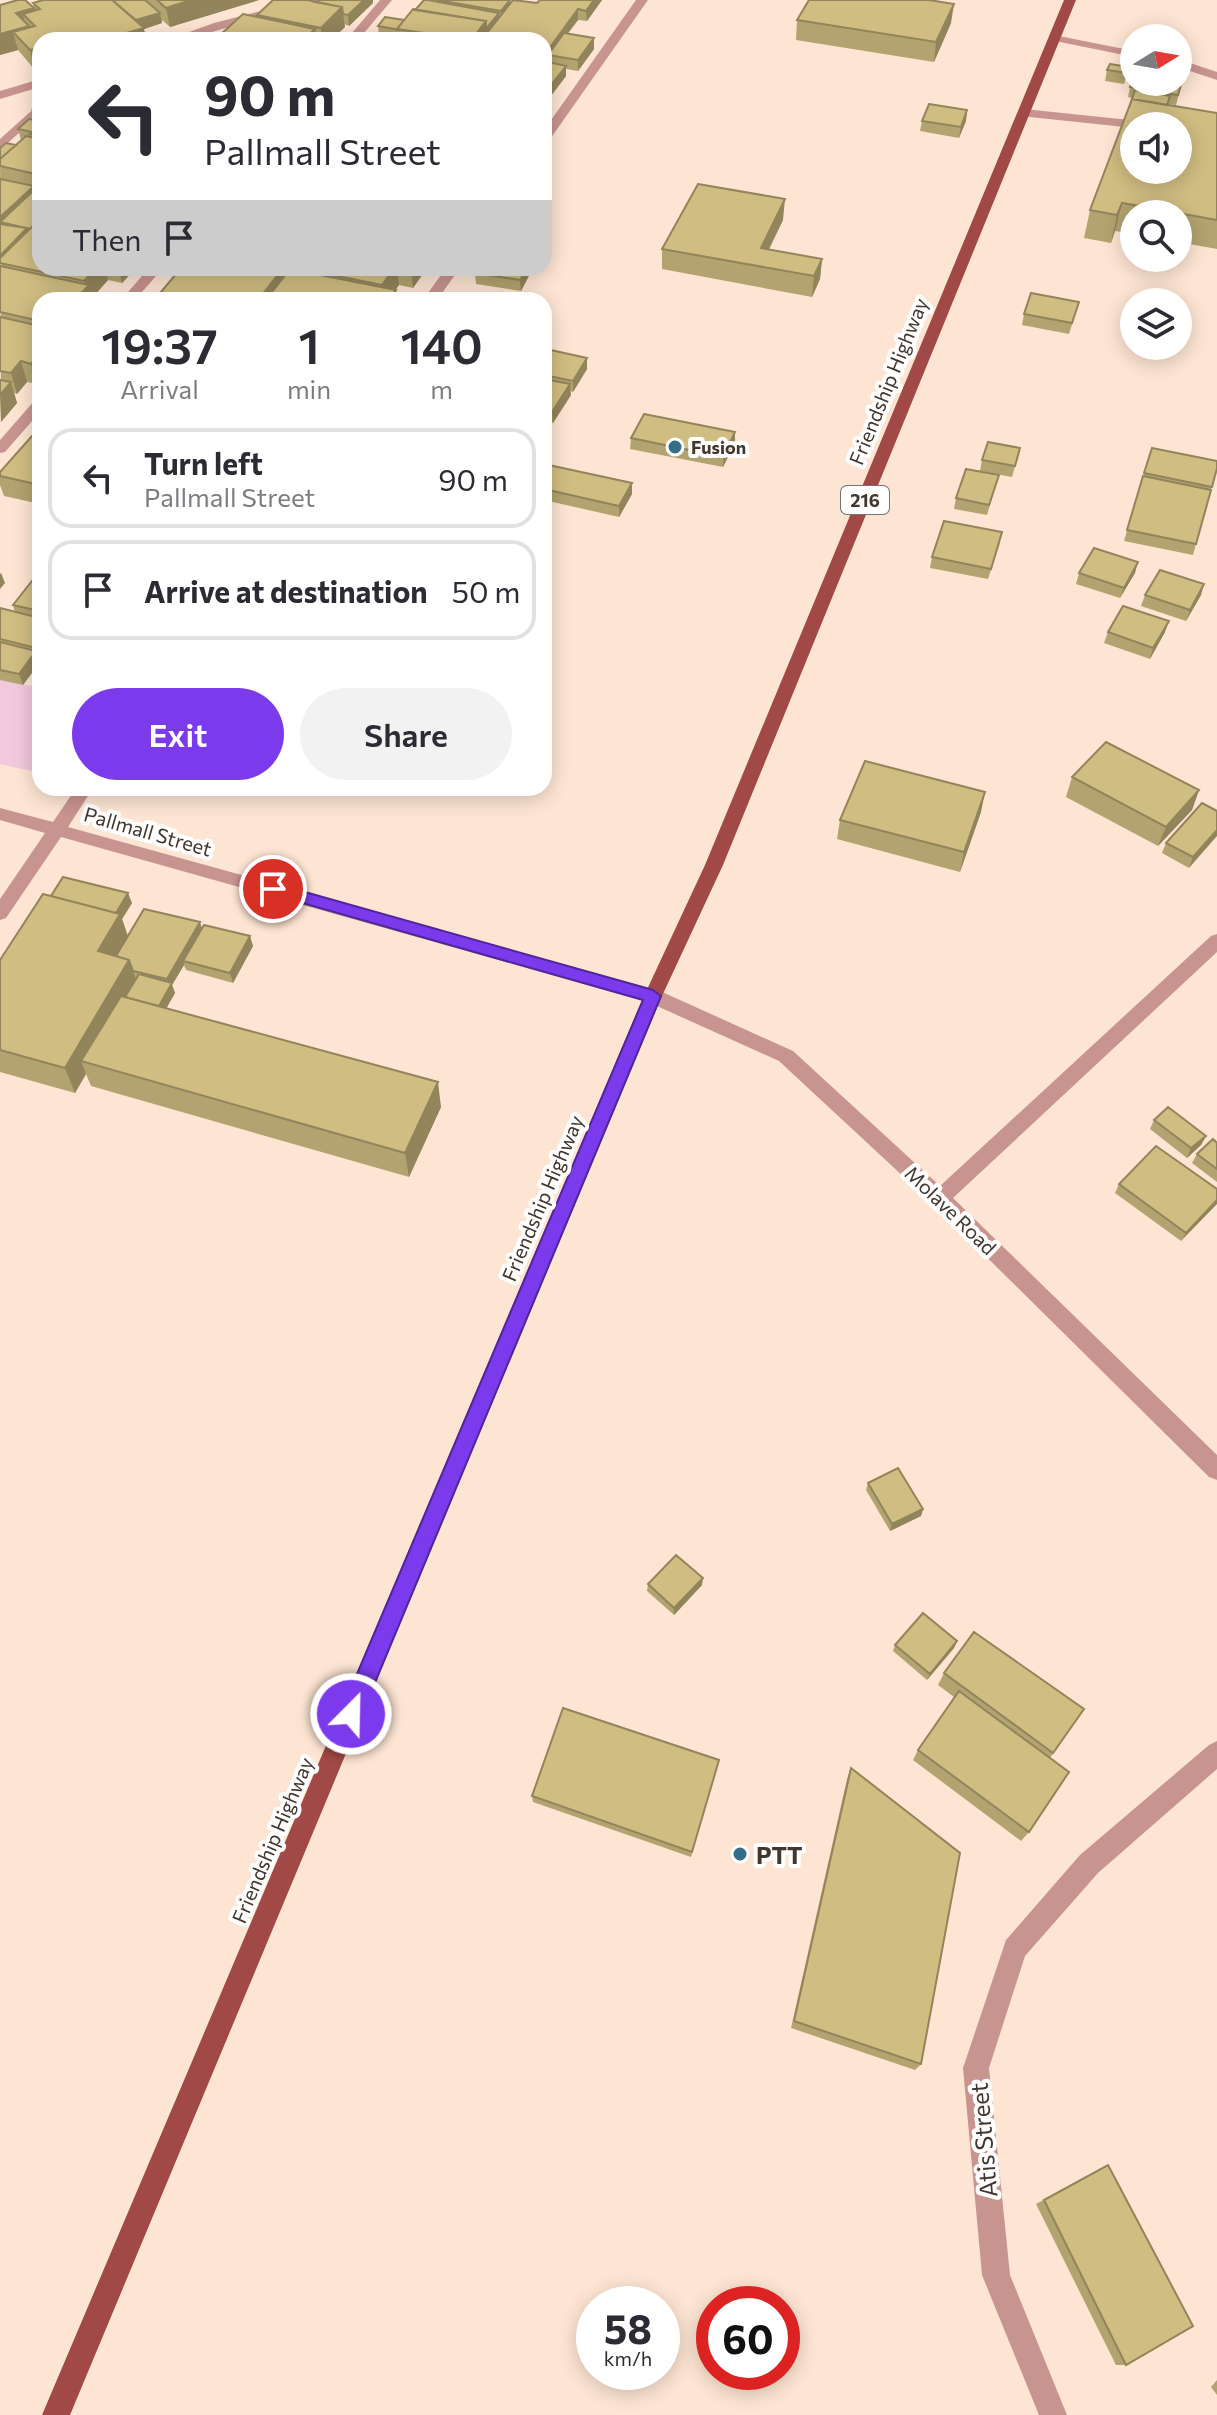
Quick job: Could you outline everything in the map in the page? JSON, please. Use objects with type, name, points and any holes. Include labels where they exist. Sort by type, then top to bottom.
[{"type":"main road","name":"Friendship Highway","points":[[56,2415],[653,996],[714,865],[1070,0]]},
{"type":"street","points":[[197,32],[317,0]]},
{"type":"street","points":[[359,32],[386,0]]},
{"type":"street","points":[[552,128],[642,0]]},
{"type":"street","points":[[1054,38],[1120,51]]},
{"type":"street","points":[[1192,68],[1217,76]]},
{"type":"street","points":[[0,95],[32,85]]},
{"type":"street","points":[[1024,113],[1120,123]]},
{"type":"street","points":[[0,146],[32,115]]},
{"type":"street","points":[[135,292],[149,276]]},
{"type":"street","points":[[0,449],[32,412]]},
{"type":"street","points":[[0,913],[79,796]]},
{"type":"street","name":"Pallmall Street","points":[[0,814],[653,996]]},
{"type":"street","points":[[940,1198],[1217,941]]},
{"type":"street","name":"Molave Road","points":[[653,996],[786,1056],[940,1198],[1217,1470]]},
{"type":"street","name":"Atis Street","points":[[1053,2415],[996,2275],[976,2068],[1015,1949],[1089,1864],[1217,1753]]},
{"type":"shaded area","points":[[0,679],[32,686],[32,771],[0,764]]},
{"type":"building","points":[[25,0],[34,8],[16,13],[29,26],[0,34],[0,5]]},
{"type":"building","points":[[43,0],[112,0],[144,28],[130,32],[32,32],[30,50],[13,32],[35,26],[23,14],[40,9],[33,3]]},
{"type":"building","points":[[112,0],[145,0],[160,13],[136,20]]},
{"type":"building","points":[[157,0],[191,0],[166,8]]},
{"type":"building","points":[[273,0],[307,0],[342,7],[321,28],[257,15]]},
{"type":"building","points":[[364,0],[348,15],[343,14],[342,7],[315,2]]},
{"type":"building","points":[[424,0],[499,13],[486,29],[486,21],[415,10]]},
{"type":"building","points":[[437,0],[510,0],[501,11]]},
{"type":"building","points":[[513,0],[537,3],[540,0],[594,0],[586,11],[578,9],[552,45],[552,32],[488,32]]},
{"type":"building","points":[[809,0],[929,0],[954,4],[936,42],[797,20]]},
{"type":"building","points":[[413,9],[486,21],[477,32],[397,29]]},
{"type":"building","points":[[243,14],[315,29],[312,32],[223,32]]},
{"type":"building","points":[[385,17],[404,20],[397,29],[400,30],[378,26]]},
{"type":"building","points":[[564,33],[594,38],[578,60],[552,56],[552,50]]},
{"type":"building","points":[[552,63],[566,66],[552,84]]},
{"type":"building","points":[[1110,64],[1120,66],[1120,72],[1107,70]]},
{"type":"building","points":[[1133,96],[1170,96],[1167,105],[1132,99]]},
{"type":"building","points":[[1132,99],[1217,113],[1217,220],[1192,216],[1192,200],[1120,200],[1117,215],[1090,210],[1120,131],[1120,184],[1192,184],[1192,112],[1127,112]]},
{"type":"building","points":[[929,104],[967,110],[961,127],[922,121]]},
{"type":"building","points":[[29,119],[32,120],[32,132],[18,129]]},
{"type":"building","points":[[26,136],[32,137],[32,173],[0,166],[0,159]]},
{"type":"building","points":[[6,143],[16,145],[0,159],[0,148]]},
{"type":"building","points":[[0,179],[32,186],[32,188],[0,217]]},
{"type":"building","points":[[698,184],[785,199],[761,248],[822,259],[814,276],[662,249]]},
{"type":"building","points":[[32,192],[30,229],[0,222]]},
{"type":"building","points":[[0,224],[27,228],[0,256]]},
{"type":"building","points":[[32,227],[32,270],[0,263],[0,258]]},
{"type":"building","points":[[0,266],[32,273],[32,276],[89,285],[82,292],[32,292],[32,319],[0,312]]},
{"type":"building","points":[[61,276],[89,276],[84,281]]},
{"type":"building","points":[[174,276],[277,276],[264,292],[161,292]]},
{"type":"building","points":[[285,276],[325,276],[396,290],[395,292],[272,292]]},
{"type":"building","points":[[337,276],[388,276],[382,285]]},
{"type":"building","points":[[494,276],[522,276],[520,280]]},
{"type":"building","points":[[1031,293],[1079,302],[1072,323],[1024,314]]},
{"type":"building","points":[[0,317],[32,324],[32,363],[21,361],[11,373],[0,371]]},
{"type":"building","points":[[552,350],[587,358],[573,381],[552,377]]},
{"type":"building","points":[[0,380],[11,382],[0,395]]},
{"type":"building","points":[[552,381],[570,384],[552,412]]},
{"type":"building","points":[[644,414],[735,432],[723,457],[631,438]]},
{"type":"building","points":[[32,436],[32,483],[0,476],[0,472]]},
{"type":"building","points":[[988,442],[1020,448],[1015,466],[982,460]]},
{"type":"building","points":[[1152,448],[1217,461],[1212,487],[1144,473]]},
{"type":"building","points":[[552,466],[632,483],[619,506],[552,491]]},
{"type":"building","points":[[966,469],[999,475],[989,505],[956,498]]},
{"type":"building","points":[[1143,476],[1211,490],[1196,544],[1127,530]]},
{"type":"building","points":[[944,521],[1002,532],[991,569],[932,557]]},
{"type":"building","points":[[1094,548],[1138,562],[1124,588],[1079,573]]},
{"type":"building","points":[[1160,570],[1204,584],[1190,610],[1145,595]]},
{"type":"building","points":[[32,581],[32,609],[13,605]]},
{"type":"building","points":[[1123,606],[1169,621],[1153,648],[1108,632]]},
{"type":"building","points":[[0,608],[32,616],[32,647],[0,639]]},
{"type":"building","points":[[0,642],[32,650],[32,656],[19,674],[0,670]]},
{"type":"building","points":[[1106,742],[1199,790],[1166,827],[1072,777]]},
{"type":"building","points":[[865,761],[985,792],[964,852],[840,820]]},
{"type":"building","points":[[1202,803],[1217,811],[1217,830],[1193,857],[1166,843]]},
{"type":"building","points":[[63,877],[128,893],[116,913],[51,896]]},
{"type":"building","points":[[43,894],[120,914],[98,951],[129,960],[65,1068],[0,1050],[0,960]]},
{"type":"building","points":[[144,909],[200,922],[167,979],[133,971],[129,960],[116,956]]},
{"type":"building","points":[[204,925],[250,936],[230,973],[183,961]]},
{"type":"building","points":[[139,974],[172,983],[159,1006],[125,997]]},
{"type":"building","points":[[121,996],[438,1082],[405,1153],[81,1061]]},
{"type":"building","points":[[1168,1107],[1206,1136],[1191,1148],[1154,1120]]},
{"type":"building","points":[[1213,1139],[1217,1143],[1217,1169],[1197,1154]]},
{"type":"building","points":[[1156,1146],[1217,1189],[1217,1200],[1186,1233],[1119,1184]]},
{"type":"building","points":[[898,1468],[923,1509],[892,1524],[868,1483]]},
{"type":"building","points":[[676,1555],[703,1578],[674,1608],[648,1584]]},
{"type":"building","points":[[923,1613],[957,1641],[930,1674],[895,1645]]},
{"type":"building","points":[[974,1632],[1084,1709],[1053,1753],[944,1673]]},
{"type":"building","points":[[959,1691],[1069,1772],[1029,1832],[918,1750]]},
{"type":"building","points":[[563,1708],[719,1760],[692,1852],[532,1796]]},
{"type":"building","points":[[851,1768],[960,1853],[921,2064],[794,2021]]},
{"type":"building","points":[[1108,2165],[1193,2326],[1126,2365],[1044,2200]]},
{"type":"place","name":"Fusion","points":[[675,447]]},
{"type":"place","name":"PTT","points":[[740,1854]]},
{"type":"route","points":[[273,889],[653,996],[351,1714]]}]
